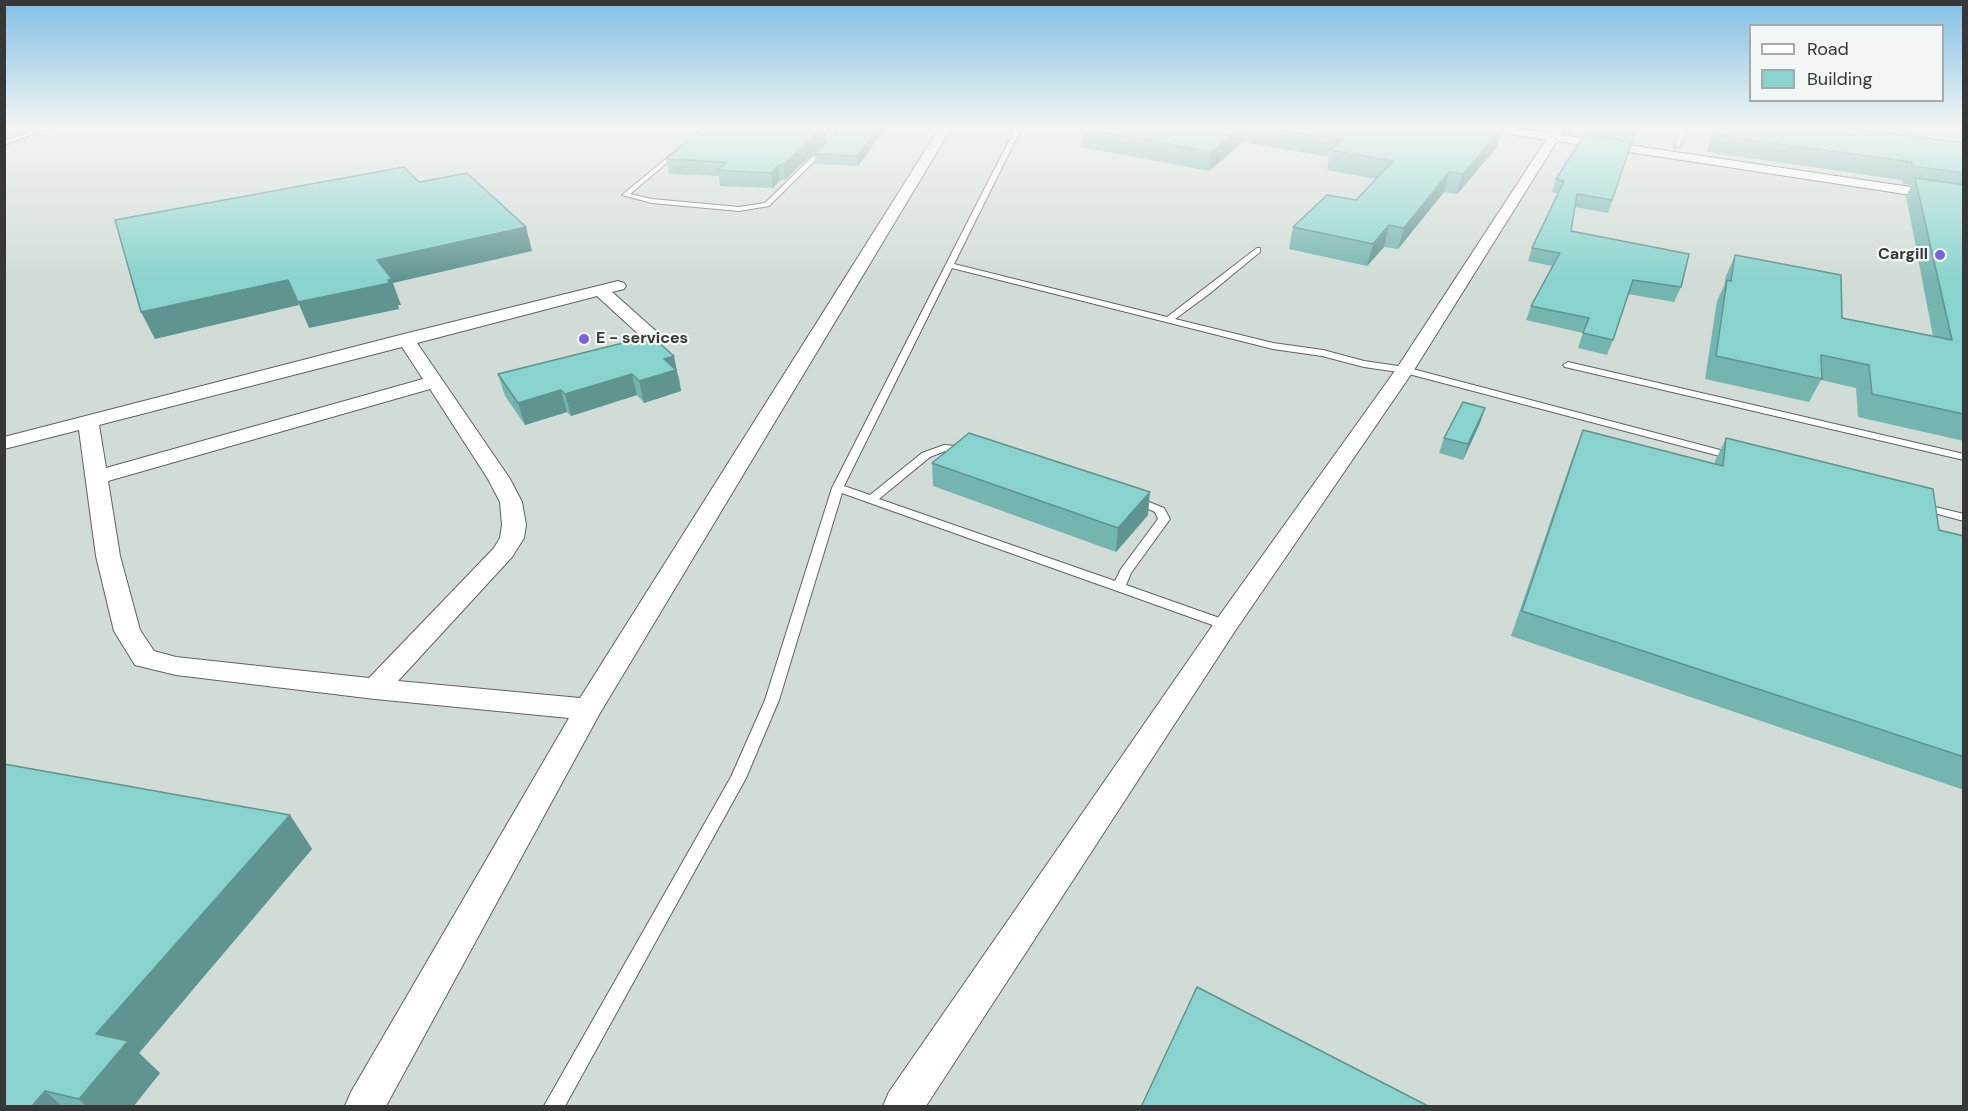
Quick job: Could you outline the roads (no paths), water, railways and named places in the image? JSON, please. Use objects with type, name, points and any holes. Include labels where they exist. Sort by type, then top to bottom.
[{"type":"street","points":[[365,1107],[588,709],[914,179]]},
{"type":"street","points":[[903,1107],[1226,625],[1405,370],[1526,179]]},
{"type":"street","points":[[1841,179],[1964,199]]},
{"type":"street","points":[[4,443],[610,288],[651,336]]},
{"type":"street","points":[[375,689],[504,552],[512,538],[514,525],[511,502],[499,479],[406,339]]},
{"type":"street","points":[[96,478],[434,382]]},
{"type":"street","points":[[88,422],[108,556],[127,631],[145,658],[176,666],[375,689],[588,709]]},
{"type":"lane","points":[[645,179],[625,195],[652,201],[739,208],[766,205],[792,179]]},
{"type":"lane","points":[[554,1107],[738,778],[772,700],[838,488],[993,179]]},
{"type":"lane","points":[[1168,319],[1206,292],[1257,250]]},
{"type":"lane","points":[[950,265],[1274,346],[1323,352],[1364,364],[1405,370],[1747,460]]},
{"type":"lane","points":[[1568,365],[1964,457]]},
{"type":"lane","points":[[871,500],[926,455],[944,448],[960,447],[981,453]]},
{"type":"lane","points":[[838,488],[1226,625]]},
{"type":"lane","points":[[1119,587],[1125,572],[1164,519],[1160,510],[1124,496]]},
{"type":"lane","points":[[1906,503],[1964,518]]},
{"type":"place","name":"Cargill","points":[[1940,255]]},
{"type":"place","name":"E - services","points":[[584,339]]}]
